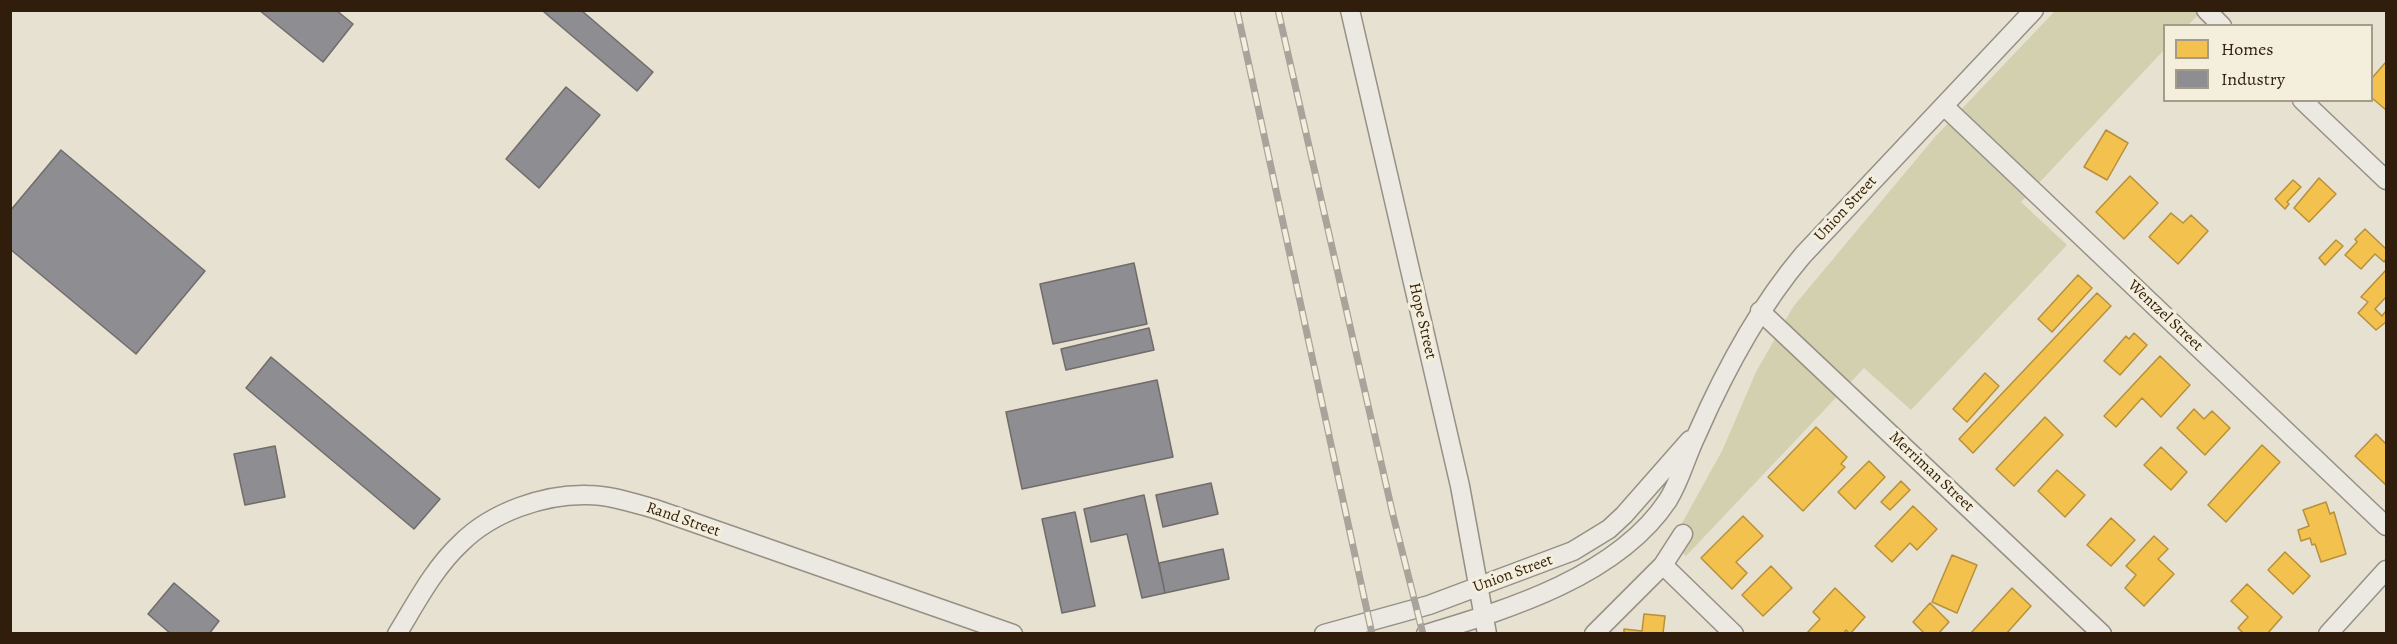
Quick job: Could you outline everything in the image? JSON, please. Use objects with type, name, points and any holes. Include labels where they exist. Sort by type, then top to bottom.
[{"type":"street","name":"Hope Street","points":[[1350,10],[1458,476],[1486,633]]},
{"type":"street","name":"Union Street","points":[[1426,633],[1484,615],[1555,588],[1590,570],[1628,544],[1655,517],[1668,500],[1678,481],[1696,435],[1760,311],[1780,281],[2034,10]]},
{"type":"street","points":[[2206,10],[2220,24]]},
{"type":"street","points":[[2304,102],[2386,180]]},
{"type":"street","name":"Wentzel Street","points":[[1944,106],[2386,526]]},
{"type":"street","name":"Merriman Street","points":[[1760,311],[2102,633]]},
{"type":"street","name":"Union Street","points":[[1324,633],[1429,605],[1573,551],[1609,529],[1634,506],[1696,435]]},
{"type":"street","name":"Rand Street","points":[[397,633],[432,577],[461,543],[490,522],[522,506],[554,498],[588,495],[618,499],[655,509],[1013,633]]},
{"type":"street","points":[[1594,633],[1663,565],[1683,534]]},
{"type":"street","points":[[1663,565],[1734,633]]},
{"type":"street","points":[[2328,633],[2386,570]]},
{"type":"shaded area","points":[[2055,11],[2202,11],[2189,24],[2163,24],[2163,51],[2021,202],[2067,245],[1911,410],[1864,368],[1686,556],[1671,543],[1722,451],[1756,372],[1793,307],[1935,137]]},
{"type":"building: Homes","points":[[2385,63],[2386,110],[2373,99],[2373,77]]},
{"type":"building: Homes","points":[[2106,130],[2128,143],[2107,180],[2084,167]]},
{"type":"building: Homes","points":[[2130,176],[2158,203],[2124,239],[2096,212]]},
{"type":"building: Homes","points":[[2319,178],[2336,194],[2309,222],[2294,208]]},
{"type":"building: Homes","points":[[2293,180],[2301,187],[2287,202],[2289,204],[2285,209],[2275,199]]},
{"type":"building: Homes","points":[[2171,213],[2183,223],[2191,215],[2208,231],[2178,264],[2149,237]]},
{"type":"building: Homes","points":[[2365,229],[2386,249],[2386,259],[2384,262],[2375,254],[2361,269],[2345,255],[2357,242],[2355,239]]},
{"type":"building: Homes","points":[[2336,240],[2343,246],[2325,265],[2319,258]]},
{"type":"building: Homes","points":[[2386,270],[2386,297],[2375,309],[2382,316],[2386,311],[2386,322],[2376,330],[2358,313],[2368,302],[2361,297]]},
{"type":"building: Homes","points":[[2078,275],[2092,288],[2052,332],[2038,319]]},
{"type":"building: Homes","points":[[2097,293],[2111,306],[1973,453],[1959,439]]},
{"type":"building: Homes","points":[[2134,333],[2147,345],[2120,375],[2104,361],[2126,336],[2129,339]]},
{"type":"building: Homes","points":[[2160,356],[2190,385],[2161,417],[2142,398],[2116,427],[2104,416]]},
{"type":"building: Homes","points":[[1985,373],[1999,386],[1967,422],[1953,409]]},
{"type":"building: Homes","points":[[2194,409],[2204,419],[2212,411],[2230,428],[2205,455],[2177,428]]},
{"type":"building: Homes","points":[[2045,417],[2063,435],[2014,486],[1996,469]]},
{"type":"building: Homes","points":[[1816,427],[1847,457],[1841,464],[1845,467],[1803,511],[1768,477]]},
{"type":"building: Homes","points":[[2376,434],[2386,442],[2386,485],[2355,456]]},
{"type":"building: Homes","points":[[2262,445],[2280,462],[2226,522],[2208,505]]},
{"type":"building: Homes","points":[[2161,447],[2187,472],[2171,490],[2144,465]]},
{"type":"building: Homes","points":[[1869,461],[1885,477],[1855,509],[1838,492]]},
{"type":"building: Homes","points":[[2057,470],[2085,495],[2065,517],[2038,491]]},
{"type":"building: Homes","points":[[1901,481],[1910,490],[1890,510],[1881,502]]},
{"type":"building: Homes","points":[[2326,502],[2330,514],[2334,512],[2346,554],[2321,562],[2315,544],[2312,545],[2310,538],[2301,541],[2298,530],[2309,526],[2303,510]]},
{"type":"building: Homes","points":[[1913,506],[1937,529],[1917,550],[1910,543],[1892,562],[1875,546]]},
{"type":"building: Homes","points":[[1743,516],[1763,536],[1736,562],[1747,573],[1732,589],[1701,558]]},
{"type":"building: Homes","points":[[2111,518],[2135,540],[2111,566],[2087,545]]},
{"type":"building: Homes","points":[[2154,536],[2168,549],[2158,559],[2174,574],[2144,606],[2125,588],[2136,575],[2126,566]]},
{"type":"building: Homes","points":[[2285,552],[2310,576],[2293,594],[2268,570]]},
{"type":"building: Homes","points":[[1952,555],[1977,565],[1957,613],[1932,602]]},
{"type":"building: Homes","points":[[1771,566],[1792,588],[1763,616],[1742,595]]},
{"type":"building: Homes","points":[[2247,584],[2282,617],[2267,634],[2244,634],[2238,628],[2248,617],[2231,601]]},
{"type":"building: Homes","points":[[1835,588],[1865,617],[1850,634],[1846,630],[1843,634],[1806,634],[1820,619],[1813,612]]},
{"type":"building: Homes","points":[[2012,588],[2031,606],[2006,634],[1970,634]]},
{"type":"building: Homes","points":[[1930,603],[1949,622],[1938,634],[1925,634],[1913,622]]},
{"type":"building: Homes","points":[[1644,614],[1665,616],[1663,634],[1624,634],[1624,629],[1642,631]]},
{"type":"building: Industry","points":[[259,10],[336,10],[353,24],[323,62]]},
{"type":"building: Industry","points":[[546,10],[581,10],[653,72],[637,91],[544,12]]},
{"type":"building: Industry","points":[[566,87],[600,115],[539,188],[506,159]]},
{"type":"building: Industry","points":[[61,150],[205,271],[136,354],[10,249],[10,211]]},
{"type":"building: Industry","points":[[1134,263],[1147,324],[1053,344],[1040,284]]},
{"type":"building: Industry","points":[[1149,328],[1154,350],[1066,370],[1061,349]]},
{"type":"building: Industry","points":[[271,357],[440,499],[414,529],[246,388]]},
{"type":"building: Industry","points":[[1157,380],[1173,457],[1022,489],[1006,412]]},
{"type":"building: Industry","points":[[275,446],[285,497],[245,505],[234,454]]},
{"type":"building: Industry","points":[[1211,483],[1218,514],[1163,527],[1156,495]]},
{"type":"building: Industry","points":[[1144,495],[1165,593],[1142,598],[1127,534],[1091,542],[1084,509]]},
{"type":"building: Industry","points":[[1075,512],[1095,606],[1062,613],[1042,519]]},
{"type":"building: Industry","points":[[1223,549],[1229,579],[1165,593],[1159,563]]},
{"type":"building: Industry","points":[[174,583],[219,621],[209,634],[171,634],[148,614]]},
{"type":"railway","points":[[1237,10],[1372,634]]},
{"type":"railway","points":[[1278,10],[1393,515],[1423,634]]}]
